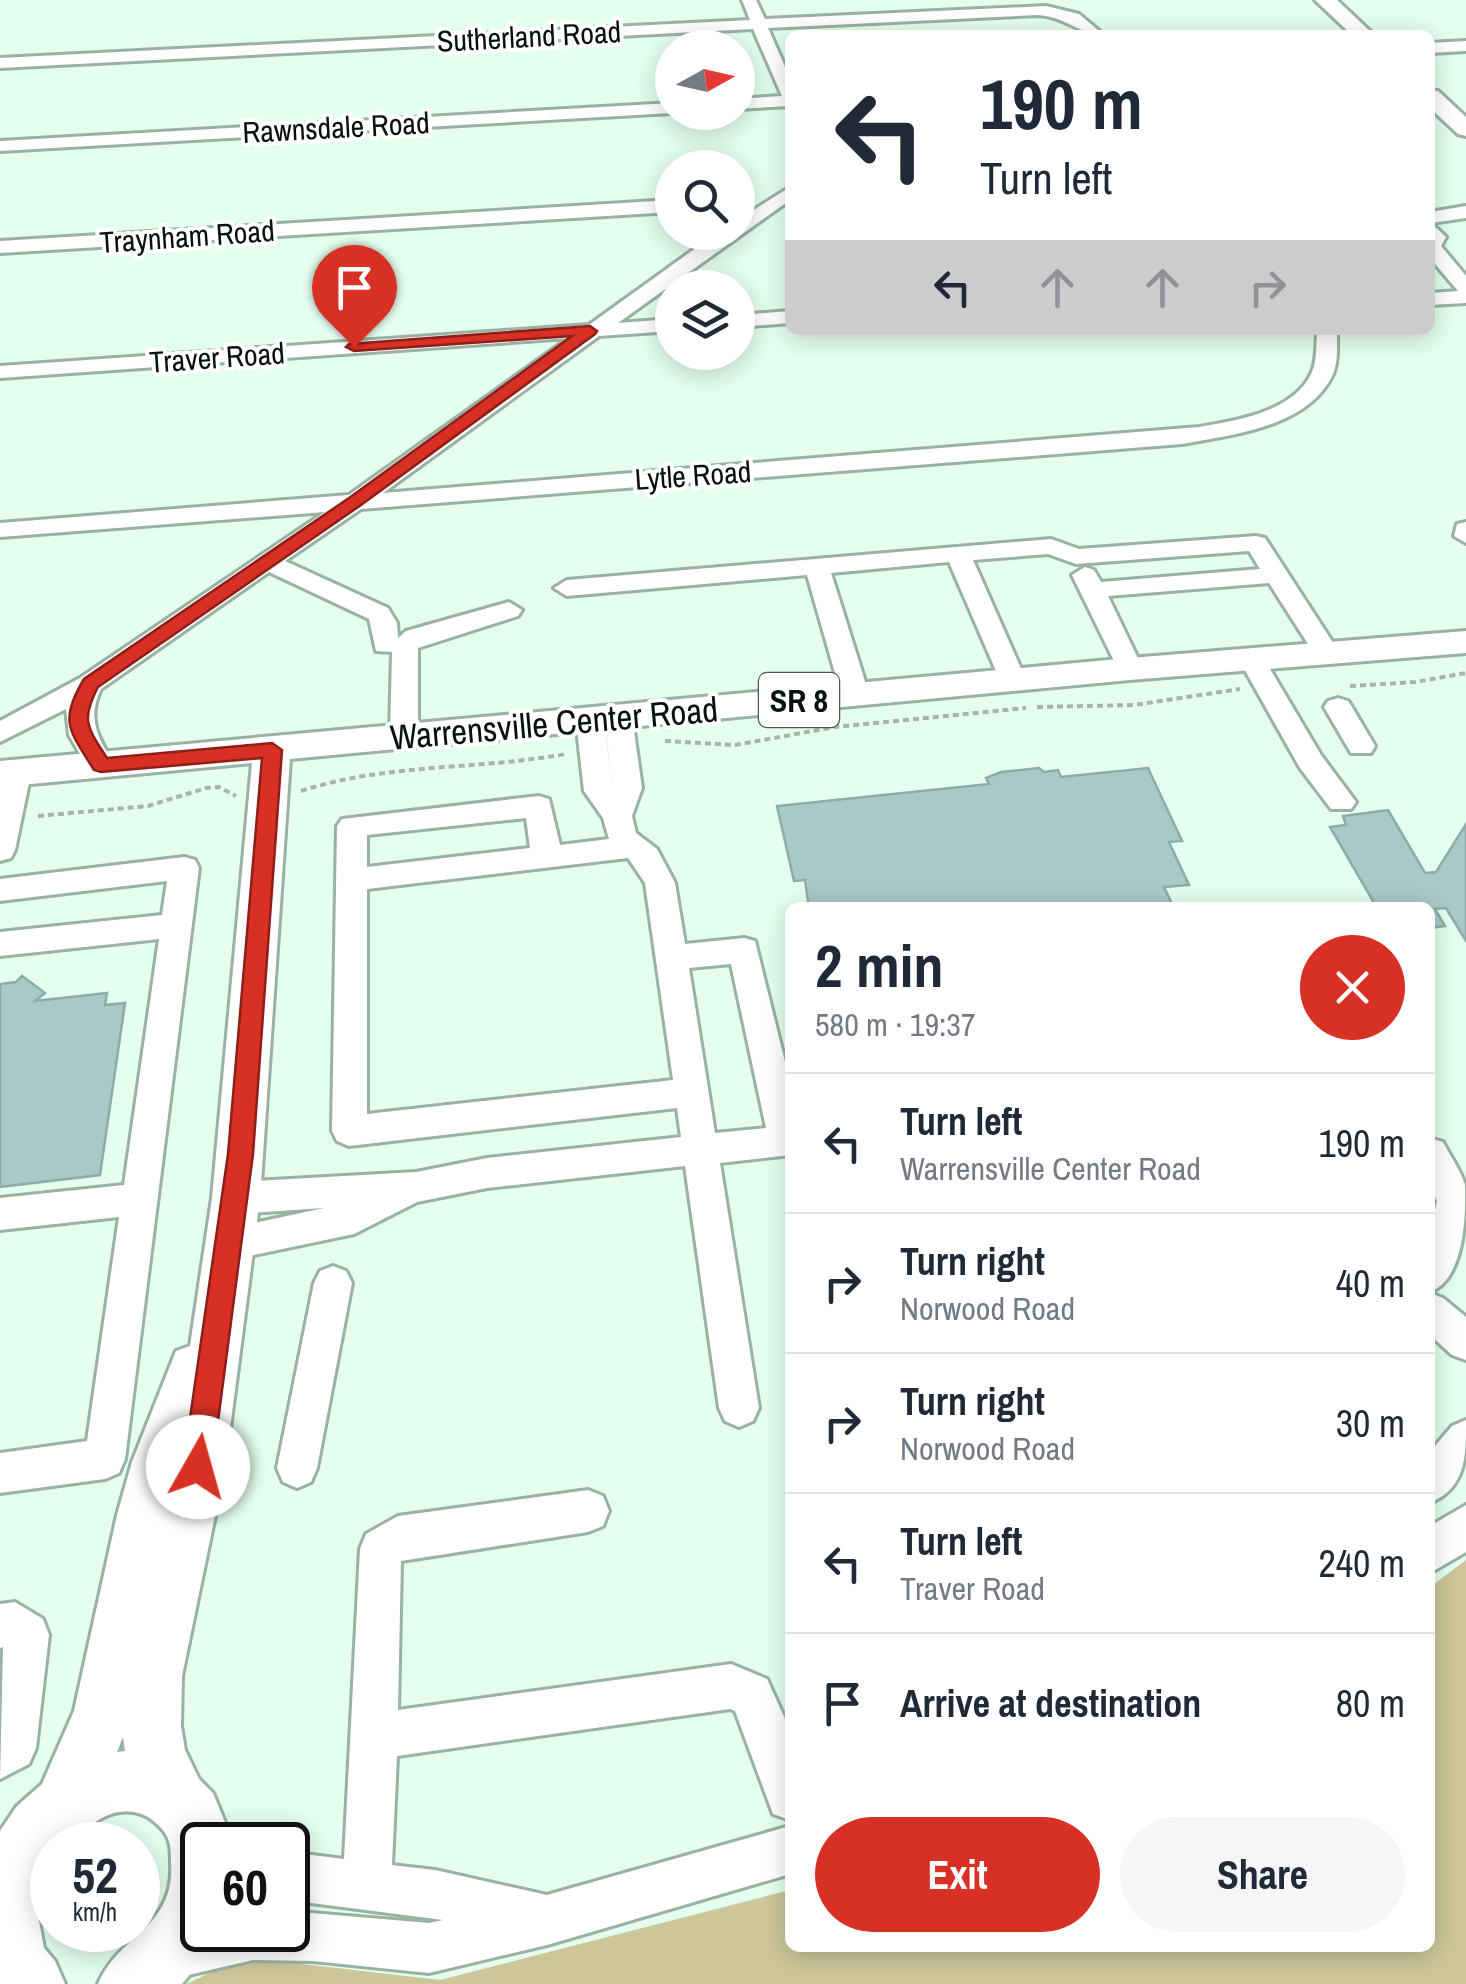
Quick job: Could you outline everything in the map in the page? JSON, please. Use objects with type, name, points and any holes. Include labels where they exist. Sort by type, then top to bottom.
[{"type":"main road","points":[[1325,0],[1358,30]]},
{"type":"main road","points":[[1435,101],[1466,129]]},
{"type":"main road","name":"Warrensville Center Road","points":[[8,774],[404,738],[596,730],[855,694],[1130,669],[1248,674],[1326,652],[1466,642]]},
{"type":"main road","points":[[193,1822],[156,1756],[151,1726],[153,1676],[198,1467],[218,1302],[233,1221],[272,750]]},
{"type":"main road","points":[[64,1804],[96,1735],[158,1462],[218,1302]]},
{"type":"main road","points":[[18,1981],[6,1915],[9,1867],[43,1822],[64,1804],[109,1782],[152,1782],[191,1822]]},
{"type":"main road","points":[[149,1969],[180,1937]]},
{"type":"street","points":[[749,0],[785,87]]},
{"type":"street","points":[[1033,27],[1074,0]]},
{"type":"street","points":[[1058,12],[1084,20],[1092,30]]},
{"type":"street","name":"Sutherland Road","points":[[0,64],[1058,12]]},
{"type":"street","points":[[1435,48],[1466,46]]},
{"type":"street","points":[[755,102],[785,99]]},
{"type":"street","name":"Rawnsdale Road","points":[[0,146],[655,109]]},
{"type":"street","points":[[755,200],[784,196]]},
{"type":"street","points":[[755,216],[784,196]]},
{"type":"street","name":"Traynham Road","points":[[0,247],[655,207]]},
{"type":"street","points":[[1435,217],[1466,212]]},
{"type":"street","points":[[0,733],[90,684],[268,562],[705,250]]},
{"type":"street","points":[[1435,253],[1466,288]]},
{"type":"street","points":[[1435,299],[1466,297]]},
{"type":"street","points":[[755,319],[785,317]]},
{"type":"street","name":"Traver Road","points":[[0,372],[655,326]]},
{"type":"street","name":"Lytle Road","points":[[0,530],[1182,437],[1248,427],[1294,403],[1322,375],[1324,335]]},
{"type":"street","points":[[567,588],[1050,546],[1076,557],[1256,543],[1326,652]]},
{"type":"street","points":[[958,554],[1013,680]]},
{"type":"street","points":[[1076,557],[1130,669]]},
{"type":"street","points":[[268,562],[379,614],[386,646]]},
{"type":"street","points":[[816,566],[855,694]]},
{"type":"street","points":[[1092,590],[1276,575]]},
{"type":"street","points":[[404,738],[405,644],[416,637],[510,610]]},
{"type":"street","points":[[1248,674],[1340,802]]},
{"type":"street","points":[[90,684],[77,708],[77,726],[101,766]]},
{"type":"street","points":[[1341,696],[1361,746]]},
{"type":"street","points":[[596,730],[598,791],[616,816],[623,838],[650,862],[659,879],[739,1408]]},
{"type":"street","points":[[0,850],[8,774]]},
{"type":"street","points":[[547,859],[539,806],[352,826],[348,1131],[692,1092]]},
{"type":"street","points":[[352,880],[632,848]]},
{"type":"street","points":[[0,890],[184,868],[105,1459],[0,1473]]},
{"type":"street","points":[[0,944],[177,925]]},
{"type":"street","points":[[671,958],[744,950],[785,1127]]},
{"type":"street","points":[[233,1221],[354,1218],[416,1188],[487,1174],[785,1140]]},
{"type":"street","points":[[1435,1162],[1456,1201],[1441,1263],[1435,1270]]},
{"type":"street","points":[[0,1214],[142,1199]]},
{"type":"street","points":[[297,1468],[333,1283]]},
{"type":"street","points":[[1435,1314],[1466,1342]]},
{"type":"street","points":[[1435,1477],[1466,1440]]},
{"type":"street","points":[[367,1886],[375,1736],[376,1576],[382,1548],[398,1538],[588,1511]]},
{"type":"street","points":[[1435,1548],[1466,1526]]},
{"type":"street","points":[[0,1626],[14,1624],[27,1635],[13,1748],[0,1756]]},
{"type":"street","points":[[375,1736],[731,1686],[751,1695],[772,1739],[785,1781]]},
{"type":"street","points":[[149,1969],[253,1935],[299,1935],[429,1948],[547,1920],[785,1851]]},
{"type":"street","points":[[310,1879],[435,1894],[547,1920]]},
{"type":"path","points":[[1341,696],[1466,673]]},
{"type":"path","points":[[661,740],[735,745],[835,727],[1063,704],[1154,703],[1248,674]]},
{"type":"path","points":[[301,791],[338,778],[480,762],[522,762],[596,730]]},
{"type":"path","points":[[40,815],[148,806],[206,788],[219,787],[236,796]]},
{"type":"shaded area","points":[[1466,1560],[1466,1984],[186,1984],[243,1957],[440,1980],[785,1891],[785,1952],[1435,1952],[1435,1583]]},
{"type":"building","points":[[1039,768],[1044,772],[1058,770],[1061,777],[1148,768],[1182,841],[1169,842],[1189,885],[1164,887],[1171,902],[808,902],[805,880],[794,881],[777,806],[989,784],[986,778],[1001,772]]},
{"type":"building","points":[[1388,810],[1425,873],[1436,872],[1466,824],[1466,941],[1446,908],[1435,909],[1435,902],[1374,902],[1330,827],[1346,825],[1343,816]]},
{"type":"building","points":[[1435,909],[1445,926],[1435,927]]},
{"type":"building","points":[[22,976],[45,993],[35,1001],[107,993],[105,1005],[125,1003],[100,1175],[0,1187],[0,984],[16,982]]},
{"type":"route","points":[[198,1467],[240,1154],[272,750],[101,766],[77,726],[77,708],[90,684],[355,502],[590,331],[354,347]]}]
